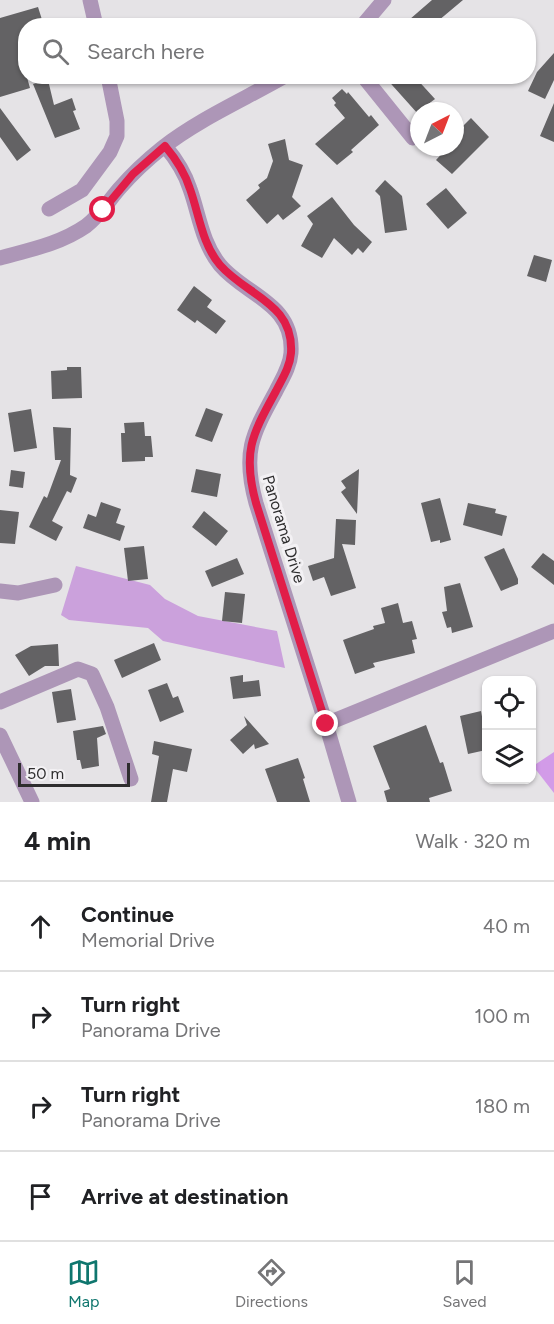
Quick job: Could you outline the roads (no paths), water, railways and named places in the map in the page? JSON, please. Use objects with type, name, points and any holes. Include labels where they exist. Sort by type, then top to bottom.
[{"type":"street","points":[[90,0],[94,18]]},
{"type":"street","points":[[369,18],[384,0]]},
{"type":"street","points":[[49,209],[82,190],[110,152],[117,136],[117,121],[110,84]]},
{"type":"street","points":[[0,258],[49,245],[86,226],[103,210],[133,174],[165,146],[193,127],[271,84]]},
{"type":"street","points":[[369,84],[410,134]]},
{"type":"street","name":"Panorama Drive","points":[[165,146],[186,178],[203,233],[219,264],[276,309],[287,328],[290,340],[290,361],[254,432],[248,458],[249,471],[256,503],[349,802]]},
{"type":"street","points":[[0,591],[18,593],[55,585]]},
{"type":"street","points":[[326,724],[554,630]]},
{"type":"street","points":[[0,702],[78,669],[92,674],[107,707],[131,779]]},
{"type":"street","points":[[0,735],[32,802]]}]
